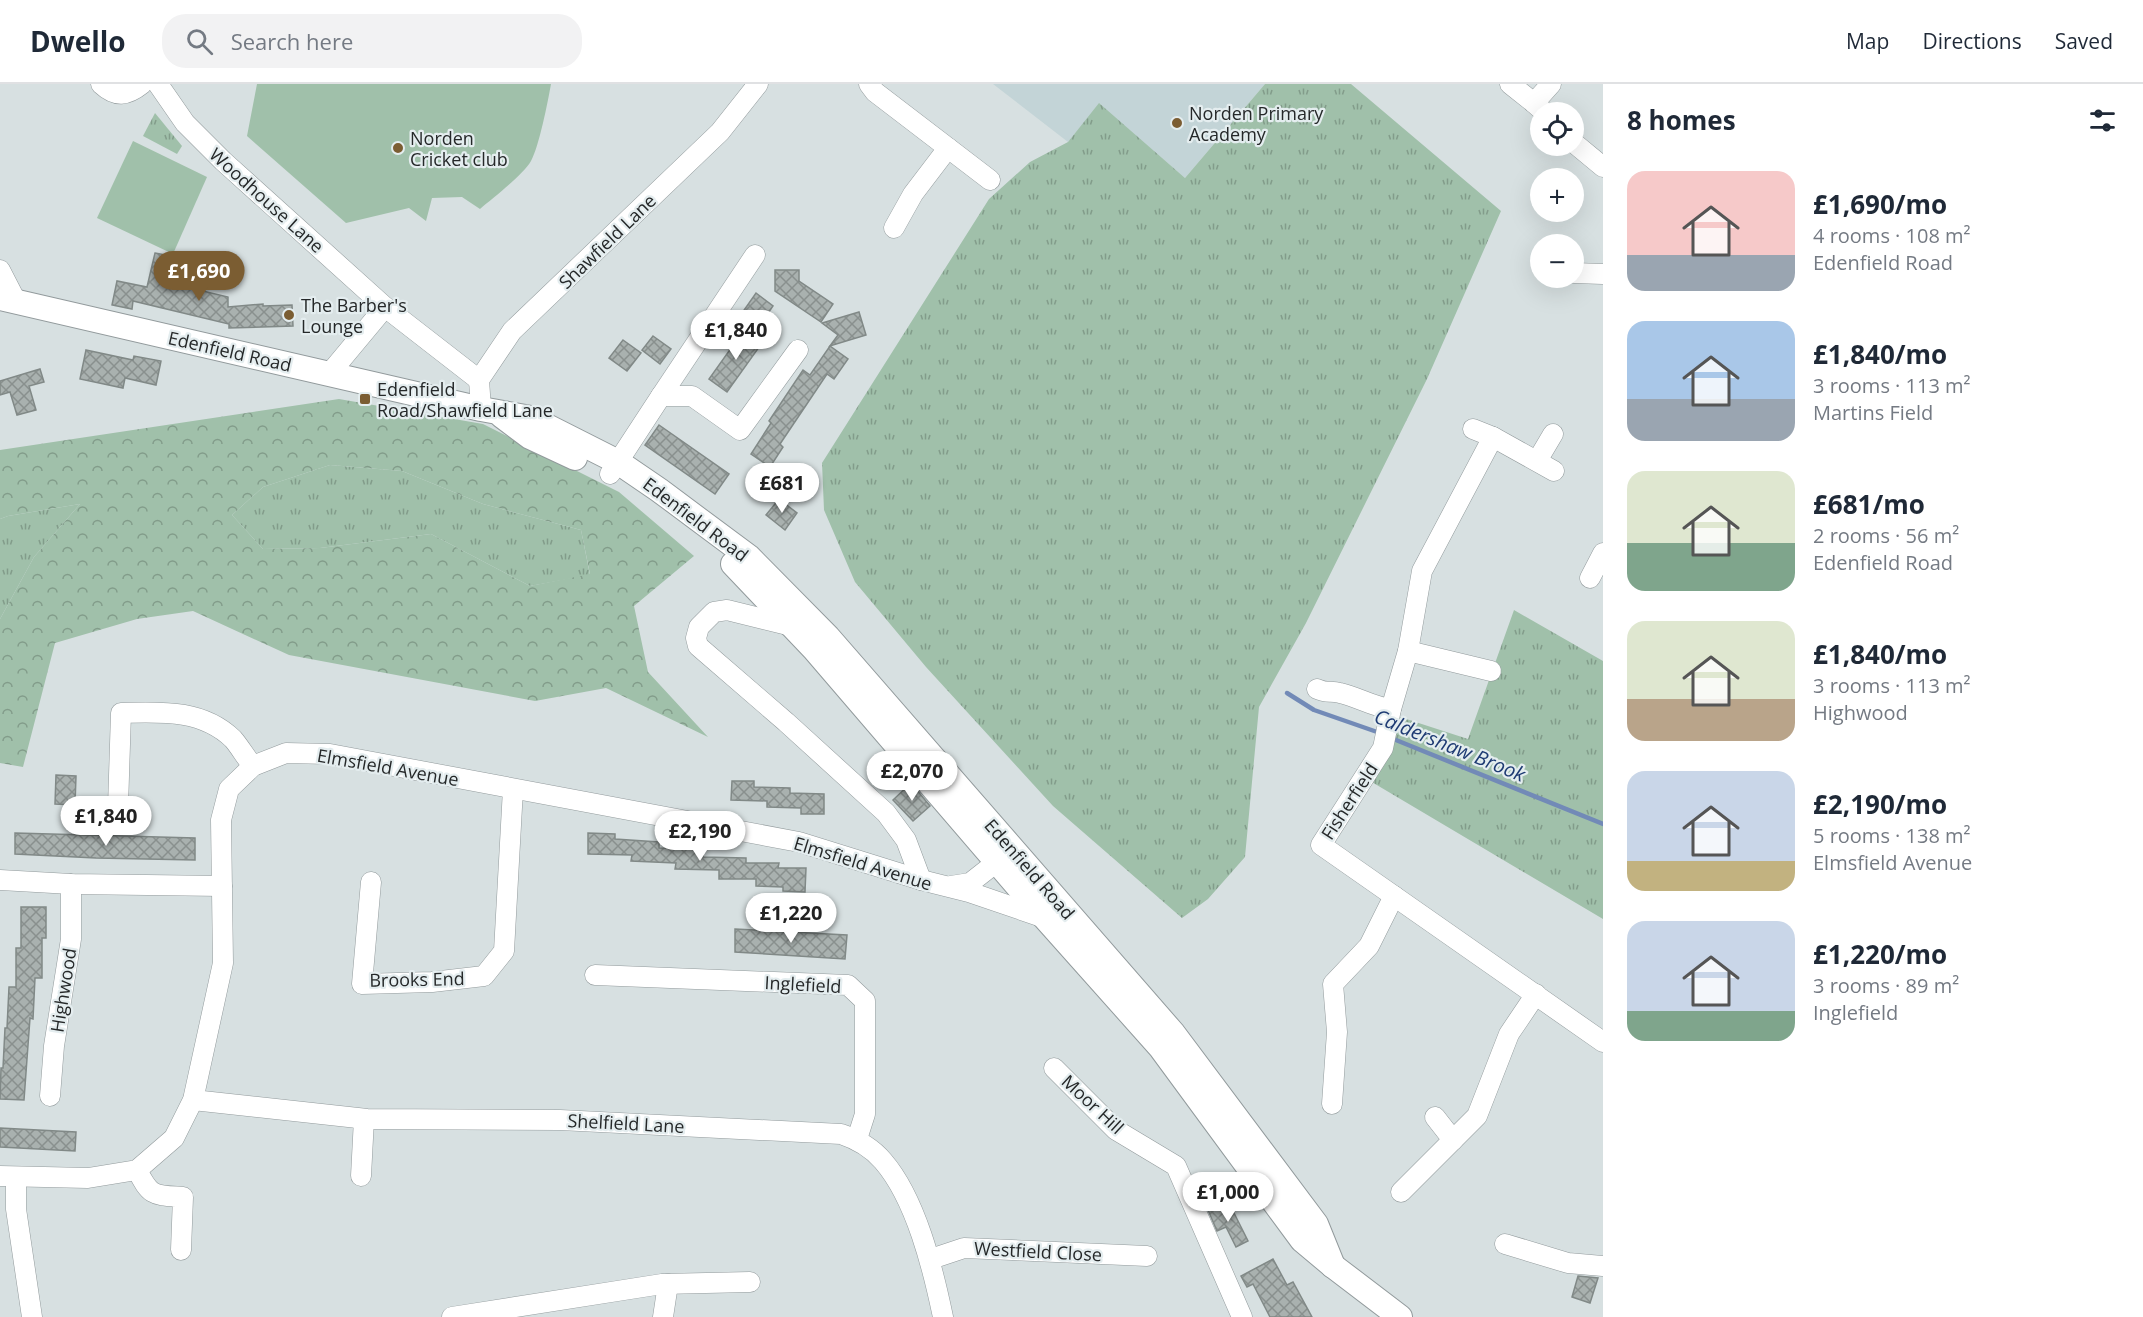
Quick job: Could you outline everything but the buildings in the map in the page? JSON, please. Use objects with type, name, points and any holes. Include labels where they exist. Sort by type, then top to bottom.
[{"type":"main road","name":"Edenfield Road","points":[[8,299],[488,410],[530,437],[614,468],[659,489],[749,557],[828,637],[1005,856],[1045,918],[1216,1107],[1316,1224],[1333,1266],[1400,1317]]},
{"type":"main road","name":"Edenfield Road","points":[[614,468],[649,499],[735,566],[792,626],[1173,1033],[1216,1107]]},
{"type":"street","points":[[101,84],[109,91],[124,94],[132,92],[142,84]]},
{"type":"street","name":"Woodhouse Lane","points":[[158,84],[185,123],[199,138],[385,308],[479,380]]},
{"type":"street","name":"Shawfield Lane","points":[[479,380],[512,331],[720,132],[758,84]]},
{"type":"street","points":[[869,84],[875,92],[990,180]]},
{"type":"street","points":[[1510,84],[1532,102]]},
{"type":"street","points":[[1542,102],[1551,84]]},
{"type":"street","points":[[894,228],[913,194],[948,148]]},
{"type":"street","points":[[1584,150],[1603,166]]},
{"type":"street","points":[[614,468],[755,255]]},
{"type":"street","points":[[0,270],[8,299]]},
{"type":"street","points":[[1584,273],[1603,274]]},
{"type":"street","points":[[330,373],[385,308]]},
{"type":"street","points":[[661,396],[692,396],[740,430],[798,350]]},
{"type":"street","points":[[479,380],[488,410]]},
{"type":"street","points":[[1473,429],[1493,437],[1546,466],[1553,434]]},
{"type":"street","name":"Fisherfield","points":[[1493,437],[1422,571],[1408,651],[1389,717],[1383,748],[1321,844],[1603,1042]]},
{"type":"street","points":[[1590,578],[1602,558]]},
{"type":"street","points":[[792,626],[727,610],[714,612],[699,627],[696,638],[698,646],[886,813],[906,840],[921,880]]},
{"type":"street","points":[[1408,651],[1491,671]]},
{"type":"street","points":[[1317,689],[1327,693],[1339,686],[1389,717]]},
{"type":"street","points":[[118,807],[121,713],[174,712],[209,722],[233,739],[253,766]]},
{"type":"street","name":"Elmsfield Avenue","points":[[137,1170],[174,1138],[193,1100],[223,963],[221,820],[229,789],[253,766],[286,753],[330,754],[800,842],[921,880],[969,892],[1045,918]]},
{"type":"street","name":"Brooks End","points":[[372,882],[362,984],[432,982],[484,976],[504,951],[513,789]]},
{"type":"street","name":"Elmsfield Avenue","points":[[945,887],[970,883],[1005,856]]},
{"type":"street","points":[[0,880],[71,884],[222,886]]},
{"type":"street","name":"Highwood","points":[[50,1096],[54,1046],[71,939],[71,884]]},
{"type":"street","points":[[1332,1104],[1337,1032],[1333,984],[1369,946],[1394,896]]},
{"type":"street","name":"Inglefield","points":[[595,975],[848,986],[865,1001],[865,1114],[857,1139]]},
{"type":"street","points":[[1401,1192],[1477,1116],[1509,1034],[1536,994]]},
{"type":"street","name":"Moor Hill","points":[[1054,1068],[1116,1130],[1176,1166],[1242,1317]]},
{"type":"street","name":"Shelfield Lane","points":[[193,1100],[364,1119],[560,1120],[841,1134],[857,1139],[883,1160],[902,1190],[931,1259],[943,1317]]},
{"type":"street","points":[[1435,1117],[1453,1140]]},
{"type":"street","points":[[361,1176],[364,1119]]},
{"type":"street","points":[[32,1317],[8,1176],[88,1178],[137,1170],[146,1188],[157,1196],[183,1197],[181,1250]]},
{"type":"street","points":[[1505,1244],[1568,1263],[1603,1266]]},
{"type":"street","name":"Westfield Close","points":[[931,1259],[964,1248],[1147,1256]]},
{"type":"street","points":[[453,1317],[668,1284],[750,1282]]},
{"type":"street","points":[[663,1317],[668,1284]]},
{"type":"shaded area","name":"Norden Primary Academy","points":[[993,84],[1265,84],[1185,178],[1099,104],[1068,142]]},
{"type":"green space","name":"Norden Cricket club","points":[[257,84],[551,84],[540,135],[531,161],[515,179],[480,209],[462,197],[432,198],[426,221],[409,208],[346,223],[247,136]]},
{"type":"green space","points":[[1265,84],[1351,84],[1501,211],[1427,379],[1306,623],[1259,707],[1245,857],[1208,899],[1182,918],[1053,806],[926,667],[855,582],[824,510],[822,463],[989,199],[1030,162],[1068,142],[1099,103],[1185,178]]},
{"type":"green space","points":[[155,113],[182,146],[177,154],[143,136]]},
{"type":"green space","points":[[133,141],[207,177],[173,254],[97,218]]},
{"type":"green space","points":[[339,399],[483,424],[619,492],[694,556],[634,606],[648,672],[708,737],[606,688],[535,701],[289,655],[193,611],[137,619],[55,643],[23,767],[0,763],[0,619],[34,557],[80,504],[0,519],[0,450]],"holes":[[[330,465],[402,471],[483,504],[581,530],[590,574],[530,586],[431,534],[320,548],[263,549],[232,515],[263,487]]]},
{"type":"green space","points":[[330,465],[402,471],[483,504],[581,530],[590,575],[530,586],[431,534],[320,548],[263,549],[232,515],[263,487]]},
{"type":"green space","points":[[80,504],[34,557],[0,619],[0,519]]},
{"type":"green space","points":[[1514,610],[1603,661],[1603,919],[1365,778],[1397,716],[1468,739]]},
{"type":"waterway","name":"Caldershaw Brook","points":[[1287,693],[1314,710],[1380,733]]},
{"type":"waterway","name":"Caldershaw Brook","points":[[1391,738],[1603,824]]},
{"type":"place","name":"Norden Primary Academy","points":[[1177,123]]},
{"type":"place","name":"Norden Cricket club","points":[[398,148]]},
{"type":"place","name":"The Barber's Lounge","points":[[289,315]]},
{"type":"place","name":"Edenfield Road/Shawfield Lane","points":[[365,399]]}]
